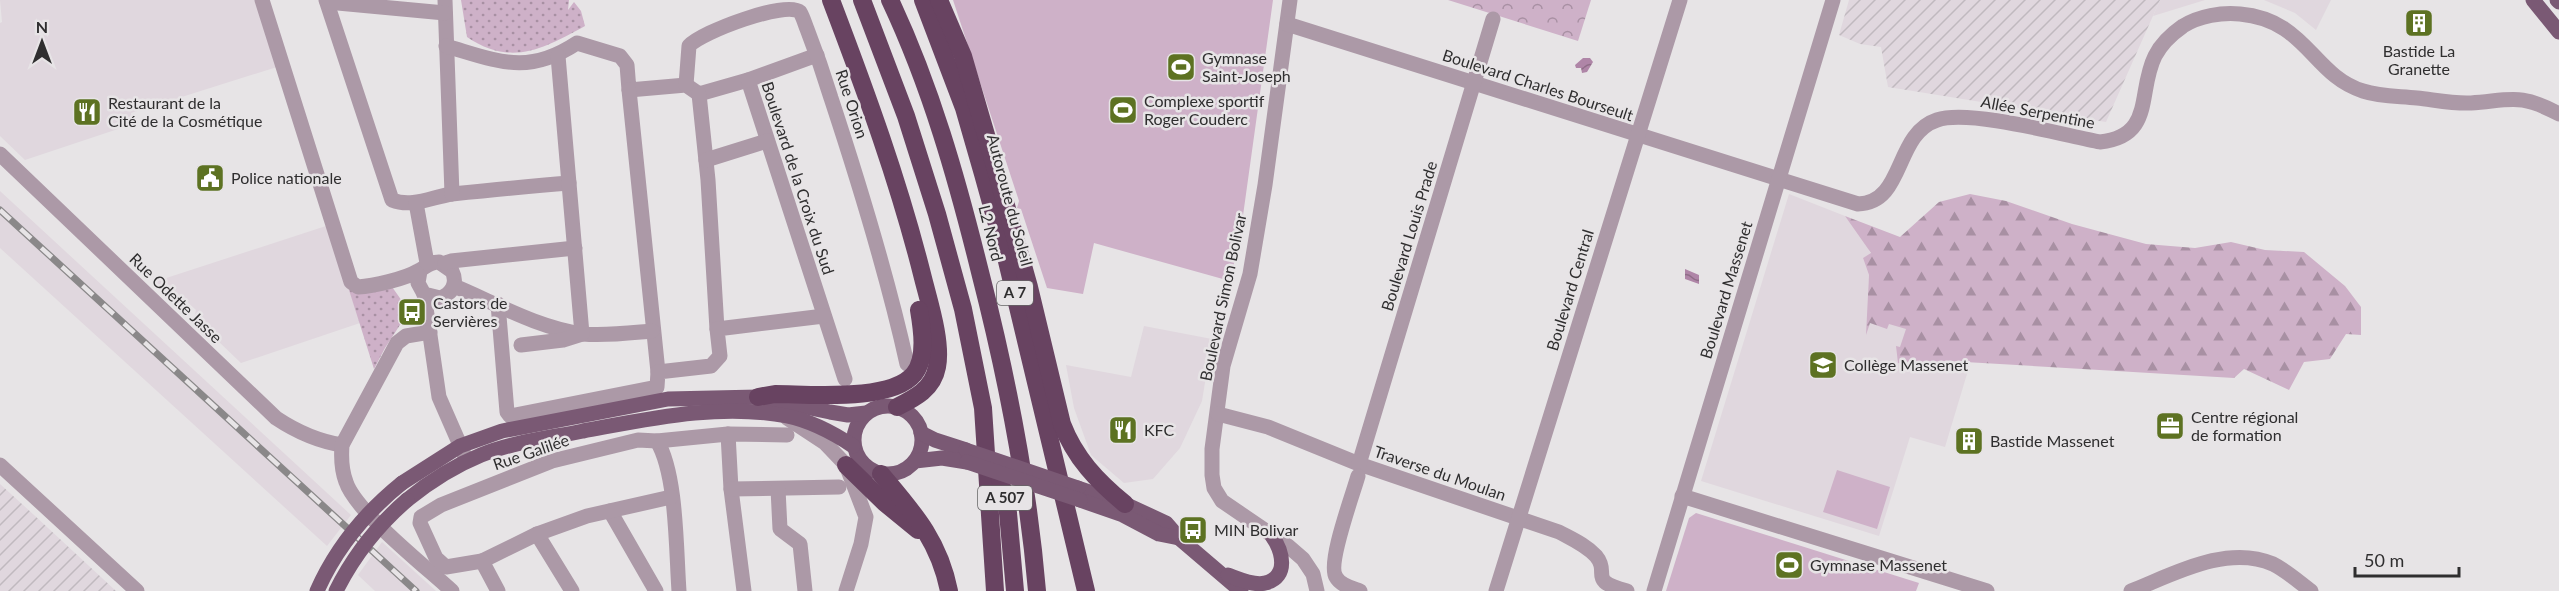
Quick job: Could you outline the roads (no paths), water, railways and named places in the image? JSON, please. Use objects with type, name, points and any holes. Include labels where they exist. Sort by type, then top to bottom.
[{"type":"highway","points":[[831,0],[876,118],[911,231],[931,309],[937,367],[932,381],[919,397],[897,407]]},
{"type":"highway","points":[[862,0],[906,116],[937,214],[963,309],[983,408],[995,591]]},
{"type":"highway","name":"L2 Nord","points":[[890,0],[909,41],[955,172],[980,271],[1014,427],[1032,527],[1037,591]]},
{"type":"highway","name":"Autoroute du Soleil","points":[[923,0],[964,108],[1005,253],[1086,591]]},
{"type":"highway","points":[[939,0],[963,56],[1029,287],[1062,424],[1069,441],[1084,465],[1125,504]]},
{"type":"highway","points":[[758,397],[775,394],[881,392],[899,387],[916,373],[921,359],[922,331],[911,231]]},
{"type":"highway","name":"A 507","points":[[983,408],[1008,513],[1016,591]]},
{"type":"highway","points":[[846,465],[885,503],[931,541]]},
{"type":"highway","points":[[881,474],[921,522],[944,568],[949,591]]},
{"type":"main road","points":[[2533,0],[2559,32]]},
{"type":"main road","points":[[317,591],[325,573],[350,536],[385,497],[402,483],[460,446],[502,431],[668,399],[758,397],[848,415],[866,413],[875,408],[897,407],[913,416],[921,433],[920,452],[915,461],[900,472],[881,474],[862,464],[853,446],[855,427],[866,413]]},
{"type":"main road","points":[[336,591],[360,550],[407,500],[430,483],[468,461],[521,444],[655,418],[721,412],[785,416],[820,427],[853,446]]},
{"type":"main road","points":[[921,433],[966,456],[1078,494],[1159,534],[1179,538]]},
{"type":"main road","points":[[915,461],[966,456]]},
{"type":"main road","points":[[1078,494],[1125,504],[1166,523],[1179,538],[1241,591]]},
{"type":"main road","points":[[1220,572],[1253,583],[1265,584],[1275,578],[1282,562],[1281,550],[1272,536]]},
{"type":"street","points":[[262,0],[351,282],[358,287],[368,286],[439,262],[575,248]]},
{"type":"street","name":"Boulevard Simon Bolivar","points":[[1290,0],[1265,185],[1250,274],[1223,366],[1212,448],[1214,488],[1222,501],[1288,546],[1303,559],[1313,574],[1317,591]]},
{"type":"street","name":"Boulevard Central","points":[[1496,591],[1680,0]]},
{"type":"street","name":"Boulevard Massenet","points":[[1654,591],[1833,0]]},
{"type":"street","points":[[452,194],[445,6],[326,1],[392,200],[401,204],[416,203],[430,197],[452,194],[569,183]]},
{"type":"street","name":"Rue Orion","points":[[686,85],[686,59],[691,44],[712,29],[774,8],[793,7],[800,11],[817,55],[890,289],[907,364]]},
{"type":"street","name":"Allée Serpentine","points":[[1779,180],[1858,204],[1870,204],[1882,197],[1889,188],[1914,135],[1931,123],[1955,117],[1999,122],[2100,142],[2117,140],[2138,122],[2154,57],[2163,44],[2184,26],[2206,17],[2229,13],[2260,15],[2285,27],[2338,78],[2362,91],[2386,96],[2470,103],[2509,98],[2529,100],[2559,114]]},
{"type":"street","name":"Boulevard Louis Prade","points":[[1360,591],[1343,584],[1335,577],[1333,562],[1358,470],[1493,19]]},
{"type":"street","name":"Boulevard Charles Bourseult","points":[[1287,24],[1779,180]]},
{"type":"street","points":[[446,46],[480,58],[509,64],[545,60],[558,56],[577,43],[620,56],[627,64],[652,331],[658,372],[657,387],[510,416],[507,412],[498,304]]},
{"type":"street","points":[[748,80],[817,55]]},
{"type":"street","points":[[558,56],[582,334]]},
{"type":"street","name":"Boulevard de la Croix du Sud","points":[[699,94],[748,80],[845,379]]},
{"type":"street","points":[[629,90],[686,85],[699,94],[706,160],[720,356],[711,366],[658,372]]},
{"type":"street","points":[[706,160],[767,141]]},
{"type":"street","name":"Rue Odette Jasse","points":[[0,154],[276,418],[293,430],[311,438],[342,445]]},
{"type":"street","points":[[416,203],[424,267],[418,283],[424,294],[435,378],[439,397],[468,461]]},
{"type":"street","points":[[430,332],[434,314],[450,291],[454,275],[445,263]]},
{"type":"street","points":[[424,294],[434,298],[450,291],[498,304],[533,320],[582,334],[652,331]]},
{"type":"street","points":[[717,328],[824,316]]},
{"type":"street","points":[[430,332],[406,336],[397,344],[342,445],[340,460],[346,484],[362,507],[452,591]]},
{"type":"street","points":[[521,345],[563,340],[582,334]]},
{"type":"street","name":"Traverse du Moulan","points":[[1218,414],[1268,427],[1358,470],[1426,485],[1518,520],[1559,532],[1582,544],[1598,558],[1602,579],[1606,584],[1628,591]]},
{"type":"street","points":[[785,416],[825,443],[846,465],[866,517],[861,544],[846,591]]},
{"type":"street","points":[[728,434],[731,489],[744,591]]},
{"type":"street","name":"Rue Galilée","points":[[482,561],[446,567],[439,563],[420,523],[421,517],[441,505],[552,461],[638,440],[657,441],[728,434],[787,435]]},
{"type":"street","points":[[657,441],[665,453],[679,591]]},
{"type":"street","points":[[0,465],[137,591]]},
{"type":"street","points":[[731,489],[839,487]]},
{"type":"street","points":[[778,489],[780,529],[800,544],[805,591]]},
{"type":"street","points":[[1682,496],[1987,591]]},
{"type":"street","points":[[498,591],[482,561],[537,534],[587,516],[671,497]]},
{"type":"street","points":[[610,511],[656,591]]},
{"type":"street","points":[[537,534],[572,591]]},
{"type":"street","points":[[2131,591],[2210,561],[2255,558],[2286,571],[2311,591]]},
{"type":"water","points":[[1583,58],[1590,58],[1593,62],[1587,72],[1582,73],[1581,68],[1576,68],[1575,65]]},
{"type":"water","points":[[1685,269],[1699,275],[1699,284],[1685,279]]},
{"type":"railway","points":[[0,210],[416,591]]},
{"type":"place","name":"Bastide La Granette","points":[[2419,23]]},
{"type":"place","name":"Gymnase Saint-Joseph","points":[[1181,67]]},
{"type":"place","name":"Complexe sportif Roger Couderc","points":[[1123,110]]},
{"type":"place","name":"Restaurant de la Cité de la Cosmétique","points":[[87,112]]},
{"type":"place","name":"Police nationale","points":[[210,178]]},
{"type":"place","name":"Castors de Servières","points":[[412,312]]},
{"type":"place","name":"Collège Massenet","points":[[1823,365]]},
{"type":"place","name":"Centre régional de formation","points":[[2170,426]]},
{"type":"place","name":"KFC","points":[[1123,430]]},
{"type":"place","name":"Bastide Massenet","points":[[1969,441]]},
{"type":"place","name":"MIN Bolivar","points":[[1193,530]]},
{"type":"place","name":"Gymnase Massenet","points":[[1789,565]]}]
